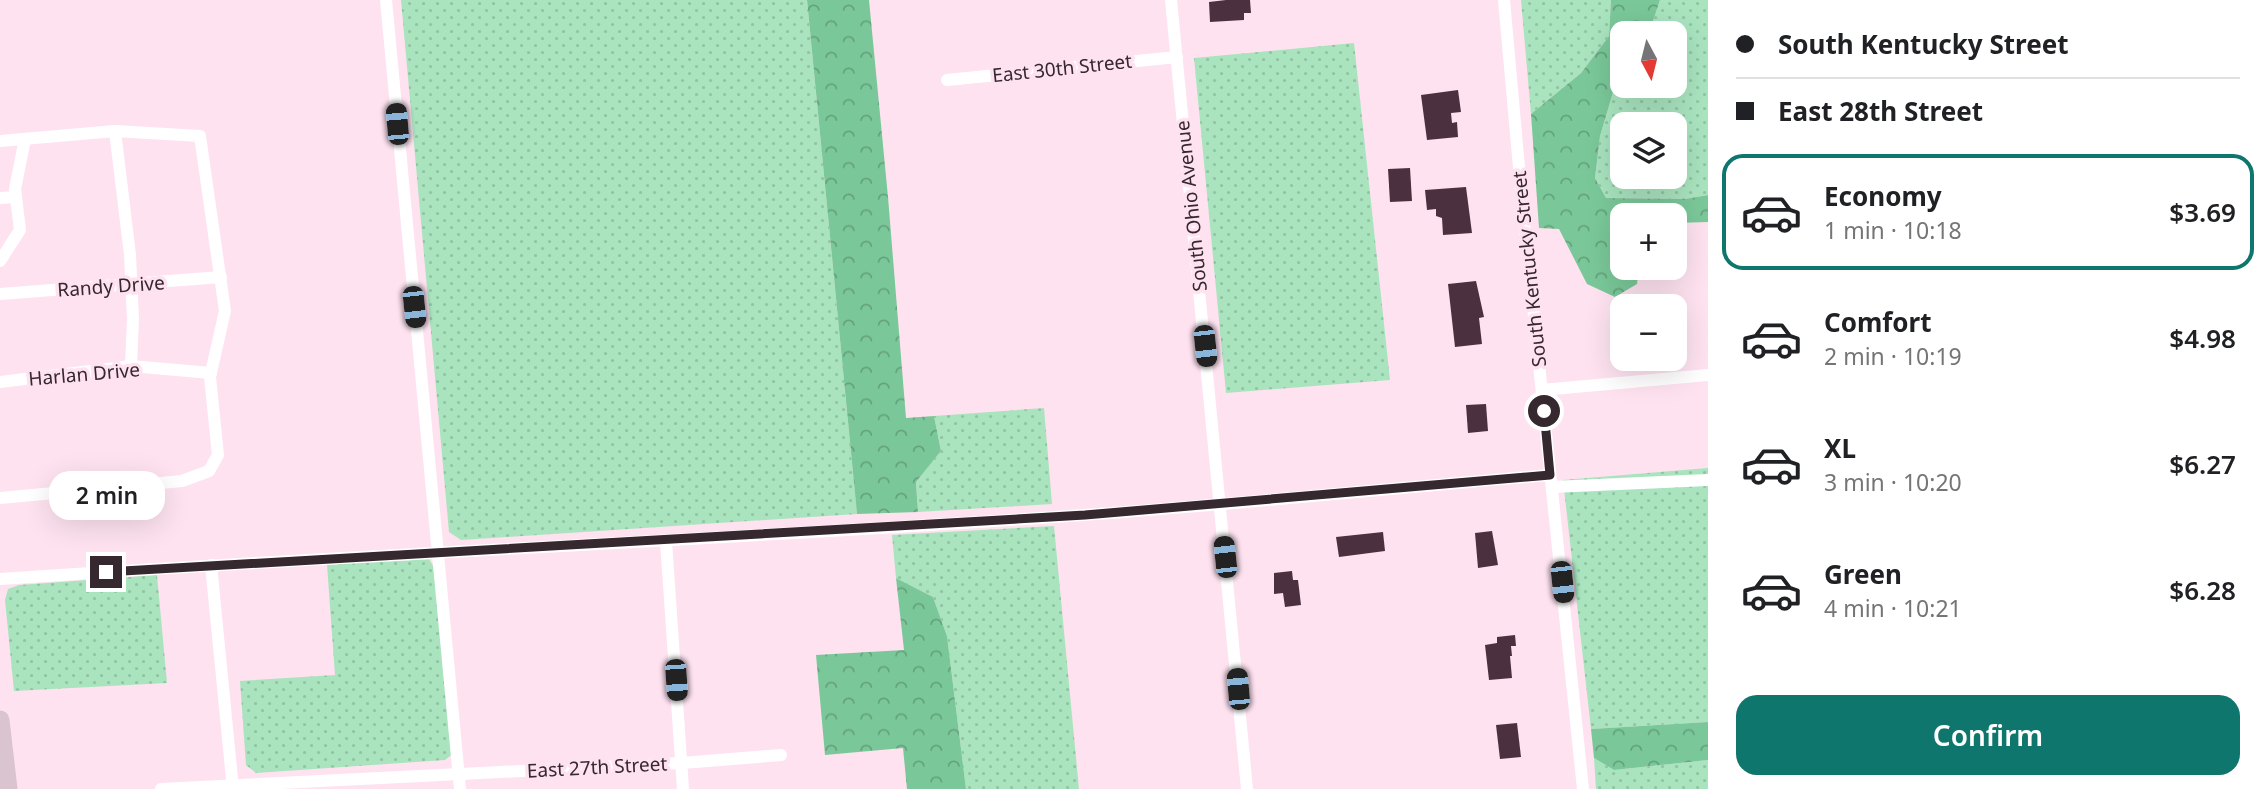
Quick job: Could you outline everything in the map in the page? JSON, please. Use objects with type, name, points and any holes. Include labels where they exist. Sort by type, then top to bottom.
[{"type":"main road","points":[[0,720],[8,789]]},
{"type":"street","points":[[386,0],[460,789]]},
{"type":"street","name":"South Ohio Avenue","points":[[1171,0],[1247,789]]},
{"type":"street","name":"South Kentucky Street","points":[[1504,0],[1583,789]]},
{"type":"street","name":"East 30th Street","points":[[947,80],[1177,57]]},
{"type":"street","points":[[115,131],[132,285],[131,366]]},
{"type":"street","points":[[0,141],[115,131],[200,136],[225,311],[211,373],[218,455],[208,471],[183,481],[0,498]]},
{"type":"street","points":[[0,261],[20,230],[15,189],[25,139]]},
{"type":"street","points":[[0,198],[16,197]]},
{"type":"street","name":"Randy Drive","points":[[0,295],[221,277]]},
{"type":"street","name":"Harlan Drive","points":[[0,382],[131,366],[211,373]]},
{"type":"street","points":[[1542,390],[1708,375]]},
{"type":"street","points":[[0,579],[1085,515],[1220,503],[1551,481],[1708,480]]},
{"type":"street","points":[[666,541],[683,789]]},
{"type":"street","points":[[211,565],[233,787]]},
{"type":"street","name":"East 27th Street","points":[[162,789],[682,763],[781,755]]},
{"type":"green space","points":[[401,0],[807,0],[857,514],[461,540],[449,532]]},
{"type":"green space","points":[[807,0],[869,0],[906,418],[934,416],[941,451],[916,482],[918,512],[857,514]]},
{"type":"green space","points":[[1521,0],[1611,0],[1609,36],[1581,73],[1531,114]]},
{"type":"green space","points":[[1611,0],[1660,0],[1653,21],[1610,21],[1611,98],[1600,136],[1595,178],[1606,198],[1685,199],[1708,195],[1708,222],[1687,223],[1687,203],[1610,203],[1610,280],[1638,280],[1637,284],[1620,294],[1610,295],[1587,284],[1559,229],[1539,228],[1531,114],[1581,73],[1609,36]]},
{"type":"green space","points":[[1660,0],[1708,0],[1708,195],[1685,199],[1606,198],[1595,178],[1600,136],[1611,98],[1687,98],[1687,21],[1653,21]]},
{"type":"green space","points":[[1354,43],[1390,380],[1226,393],[1194,58]]},
{"type":"green space","points":[[1044,408],[1052,504],[918,512],[916,482],[941,451],[934,416]]},
{"type":"green space","points":[[1708,468],[1708,722],[1591,729],[1563,480]]},
{"type":"green space","points":[[1054,526],[1079,789],[966,789],[947,636],[933,597],[896,578],[892,535]]},
{"type":"green space","points":[[429,559],[435,569],[454,753],[445,760],[256,773],[246,765],[240,681],[335,675],[327,565]]},
{"type":"green space","points":[[157,575],[167,683],[14,691],[5,600],[8,589],[19,585]]},
{"type":"green space","points":[[896,578],[933,597],[947,636],[966,789],[907,789],[903,748],[825,755],[816,655],[904,650]]},
{"type":"green space","points":[[1708,722],[1708,760],[1614,770],[1594,758],[1591,729]]},
{"type":"green space","points":[[1594,758],[1614,770],[1708,760],[1708,789],[1596,789]]},
{"type":"building","points":[[1250,0],[1251,13],[1244,13],[1244,20],[1210,22],[1209,2]]},
{"type":"building","points":[[1458,90],[1461,112],[1451,113],[1452,123],[1457,122],[1458,137],[1427,140],[1421,95]]},
{"type":"building","points":[[1410,168],[1412,201],[1390,202],[1388,169]]},
{"type":"building","points":[[1466,187],[1472,233],[1443,235],[1442,218],[1436,216],[1436,209],[1427,210],[1425,190]]},
{"type":"building","points":[[1476,281],[1484,317],[1479,318],[1482,344],[1455,347],[1448,284]]},
{"type":"building","points":[[1486,404],[1488,431],[1468,433],[1466,405]]},
{"type":"building","points":[[1492,531],[1498,565],[1478,568],[1475,533]]},
{"type":"building","points":[[1383,532],[1385,551],[1339,557],[1336,537]]},
{"type":"building","points":[[1292,571],[1293,580],[1298,580],[1301,605],[1285,607],[1283,593],[1274,594],[1274,573]]},
{"type":"building","points":[[1515,635],[1516,646],[1511,646],[1510,656],[1512,678],[1489,680],[1485,645],[1497,643],[1497,637]]},
{"type":"building","points":[[1517,723],[1521,757],[1500,759],[1496,725]]},
{"type":"route","points":[[106,572],[1085,515],[1550,475],[1544,411]]}]
